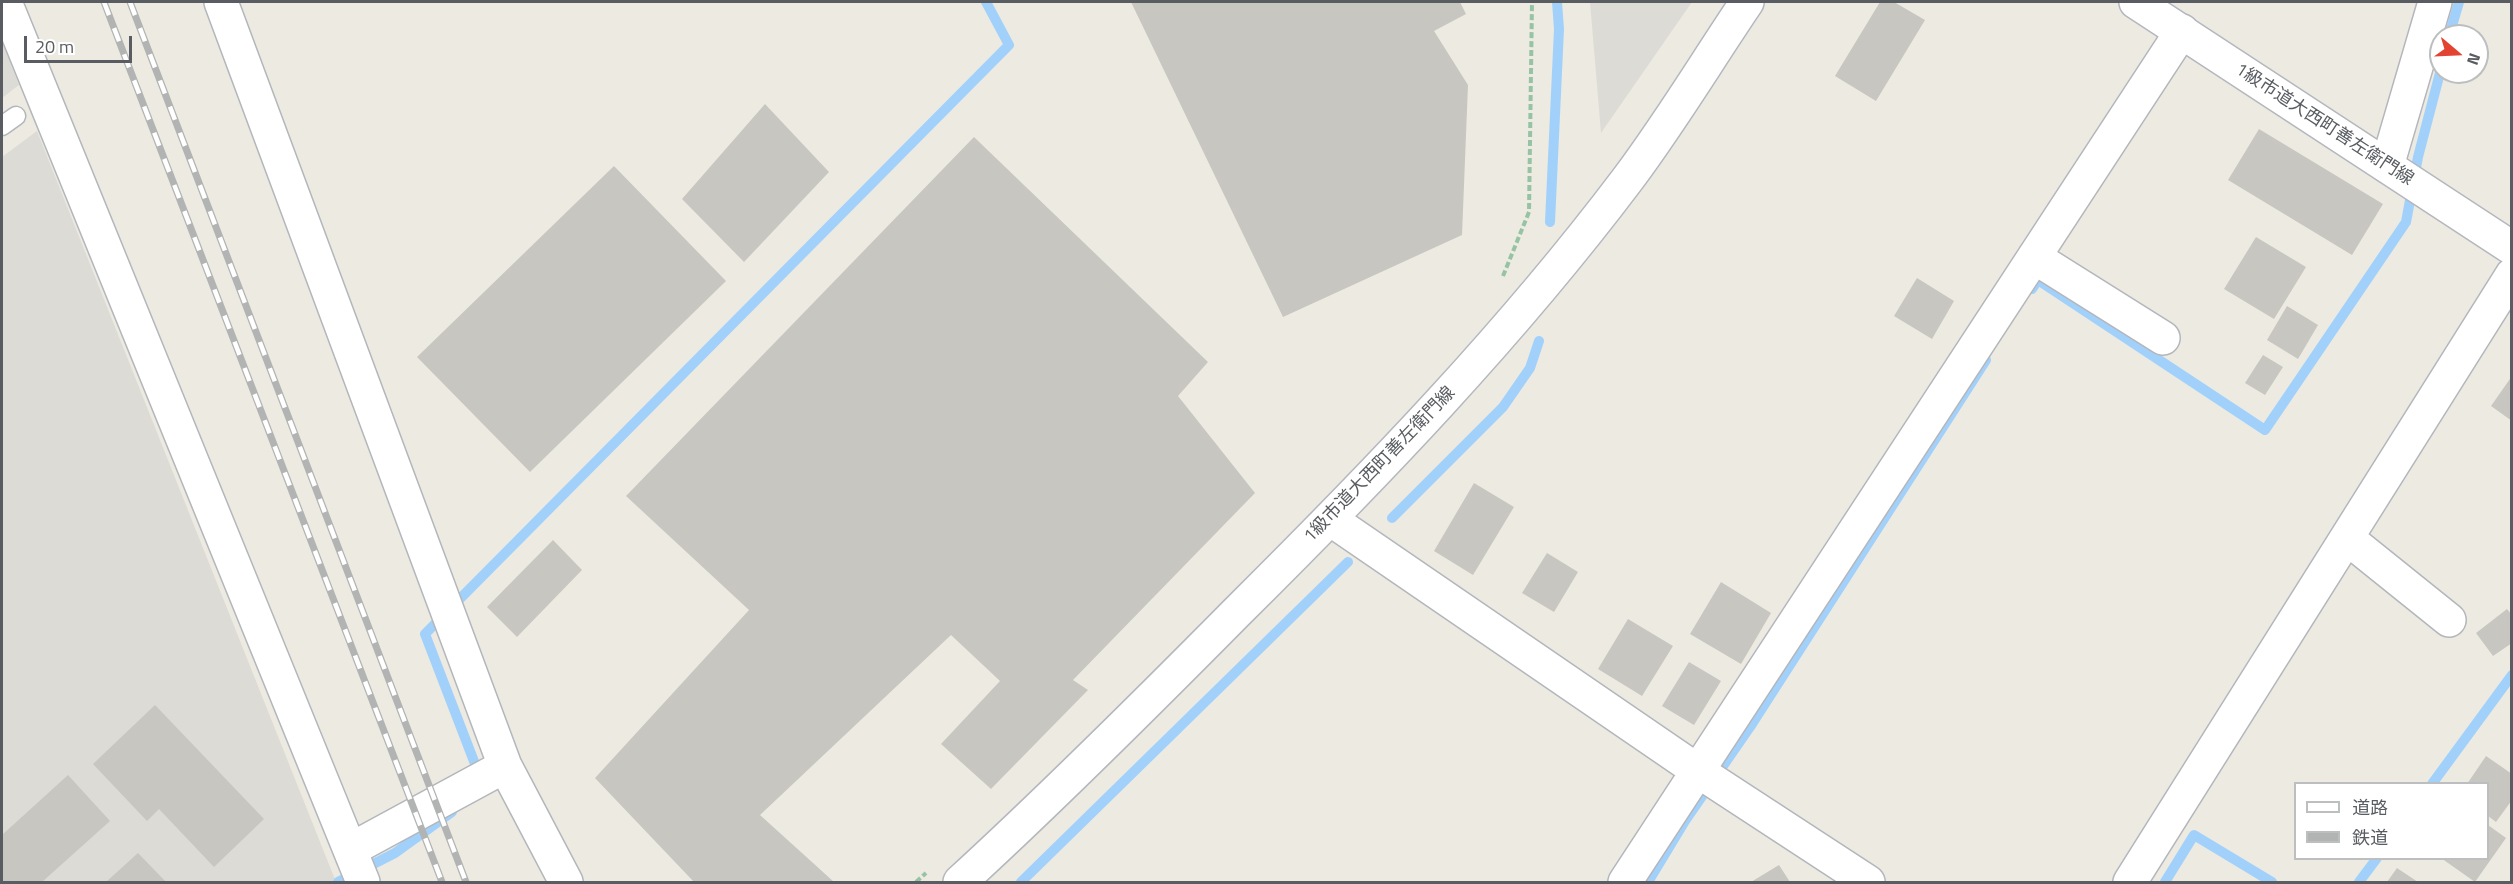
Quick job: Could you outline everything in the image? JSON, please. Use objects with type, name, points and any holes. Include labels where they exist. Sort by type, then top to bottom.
[{"type":"street","points":[[6,2],[363,882]]},
{"type":"street","points":[[222,2],[505,766],[566,882]]},
{"type":"street","name":"1級市道大西町善左衛門線","points":[[946,874],[1053,796],[1330,519],[1457,385],[1550,278],[1629,177],[1747,2]]},
{"type":"street","name":"1級市道大西町善左衛門線","points":[[2136,2],[2511,248]]},
{"type":"street","points":[[2386,166],[2435,2]]},
{"type":"street","points":[[1625,882],[2182,31]]},
{"type":"street","points":[[2034,256],[2163,338]]},
{"type":"street","points":[[2130,882],[2511,275]]},
{"type":"street","points":[[1330,519],[1698,771],[1868,882]]},
{"type":"street","points":[[2346,538],[2449,620]]},
{"type":"street","points":[[350,850],[505,766]]},
{"type":"path","points":[[1502,277],[1529,212],[1532,2]]},
{"type":"path","points":[[916,882],[946,874]]},
{"type":"shaded area","points":[[1590,2],[1692,2],[1601,133]]},
{"type":"shaded area","points":[[2,41],[19,85],[2,98]]},
{"type":"shaded area","points":[[37,131],[336,882],[2,882],[2,157]]},
{"type":"building","points":[[1131,2],[1460,2],[1466,14],[1434,31],[1468,85],[1462,235],[1283,317]]},
{"type":"building","points":[[1880,2],[1894,2],[1925,20],[1876,101],[1835,76]]},
{"type":"building","points":[[765,104],[829,172],[744,262],[682,199]]},
{"type":"building","points":[[2259,129],[2383,204],[2352,255],[2228,180]]},
{"type":"building","points":[[974,137],[1208,362],[1178,396],[1255,493],[1073,680],[1088,690],[991,789],[941,744],[1000,681],[951,635],[760,815],[834,882],[694,882],[595,778],[749,610],[626,496]]},
{"type":"building","points":[[614,166],[726,281],[530,472],[417,357]]},
{"type":"building","points":[[2256,237],[2306,267],[2274,319],[2224,289]]},
{"type":"building","points":[[1917,278],[1954,301],[1932,339],[1894,316]]},
{"type":"building","points":[[2287,306],[2318,325],[2298,359],[2267,340]]},
{"type":"building","points":[[2263,355],[2283,367],[2265,395],[2245,383]]},
{"type":"building","points":[[2512,376],[2512,421],[2491,406]]},
{"type":"building","points":[[1474,483],[1514,507],[1473,575],[1434,551]]},
{"type":"building","points":[[553,540],[582,570],[517,637],[487,607]]},
{"type":"building","points":[[1547,553],[1578,572],[1554,612],[1522,593]]},
{"type":"building","points":[[1721,582],[1771,613],[1741,664],[1690,634]]},
{"type":"building","points":[[2507,609],[2512,615],[2512,643],[2493,656],[2476,633]]},
{"type":"building","points":[[1628,619],[1673,646],[1642,696],[1598,669]]},
{"type":"building","points":[[1689,662],[1721,681],[1694,725],[1662,706]]},
{"type":"building","points":[[155,705],[264,819],[214,867],[159,809],[147,821],[93,764]]},
{"type":"building","points":[[2486,756],[2512,774],[2512,800],[2496,822],[2489,817],[2489,782],[2468,782]]},
{"type":"building","points":[[68,775],[110,821],[42,882],[2,882],[2,835]]},
{"type":"building","points":[[2489,826],[2506,838],[2475,882],[2444,860],[2489,860]]},
{"type":"building","points":[[138,853],[166,882],[106,882]]},
{"type":"building","points":[[1779,865],[1790,882],[1751,882]]},
{"type":"building","points":[[2397,868],[2418,882],[2387,882]]},
{"type":"waterway","points":[[480,777],[425,634],[1009,45],[986,2]]},
{"type":"waterway","points":[[1550,222],[1559,29],[1557,2]]},
{"type":"waterway","points":[[2453,24],[2459,2]]},
{"type":"waterway","points":[[2032,289],[2038,280],[2265,430],[2406,222],[2418,157],[2437,84]]},
{"type":"waterway","points":[[1392,518],[1503,407],[1530,368],[1539,341]]},
{"type":"waterway","points":[[1648,882],[1685,821],[1750,727],[1986,360]]},
{"type":"waterway","points":[[1021,882],[1348,562]]},
{"type":"waterway","points":[[2433,782],[2512,675]]},
{"type":"waterway","points":[[338,882],[395,853],[452,812]]},
{"type":"waterway","points":[[2165,882],[2194,835],[2272,882]]},
{"type":"waterway","points":[[2359,882],[2376,860]]},
{"type":"railway","points":[[104,2],[442,882]]},
{"type":"railway","points":[[130,2],[466,882]]}]
